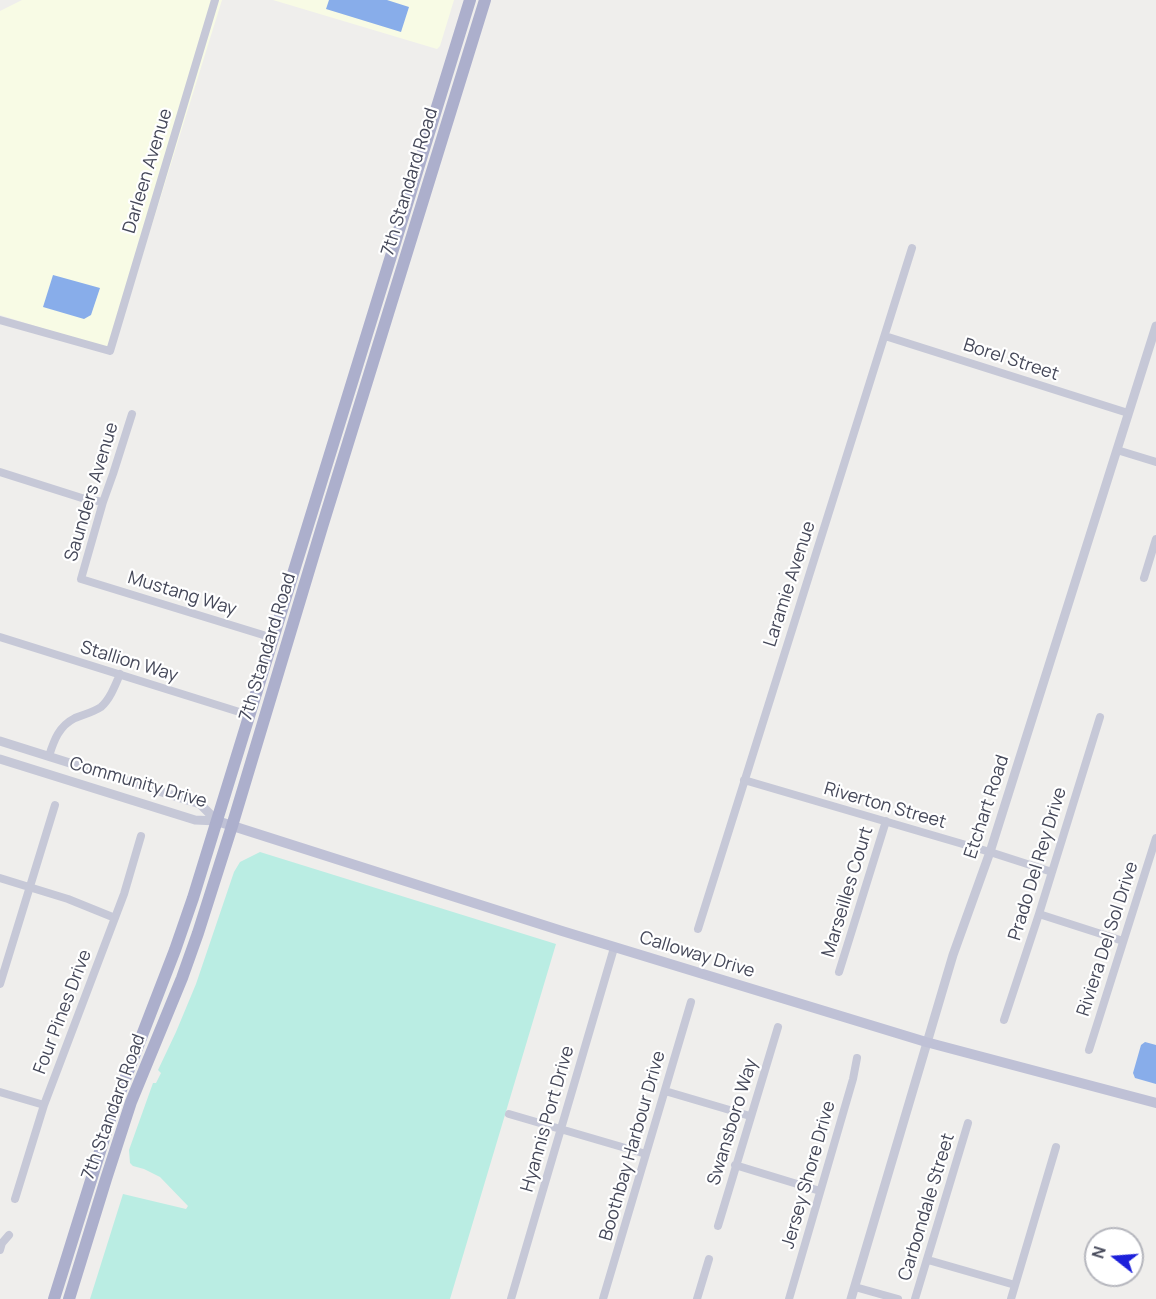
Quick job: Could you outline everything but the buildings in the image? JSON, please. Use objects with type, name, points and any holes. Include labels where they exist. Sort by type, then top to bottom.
[{"type":"main road","name":"7th Standard Road","points":[[54,1299],[112,1113],[176,950],[470,0]]},
{"type":"main road","name":"7th Standard Road","points":[[69,1299],[131,1102],[189,958],[232,826],[485,0]]},
{"type":"main road","name":"Calloway Drive","points":[[217,821],[614,948],[927,1042],[1156,1103]]},
{"type":"street","name":"Darleen Avenue","points":[[0,320],[110,351],[216,0]]},
{"type":"street","name":"Laramie Avenue","points":[[698,929],[912,248]]},
{"type":"street","name":"Etchart Road","points":[[851,1299],[953,955],[990,852],[1156,326]]},
{"type":"street","name":"Borel Street","points":[[885,336],[1128,413]]},
{"type":"street","name":"Saunders Avenue","points":[[81,579],[132,414]]},
{"type":"street","points":[[1117,450],[1156,462]]},
{"type":"street","points":[[0,472],[85,499],[103,502]]},
{"type":"street","points":[[1144,578],[1156,539]]},
{"type":"street","name":"Mustang Way","points":[[81,579],[273,638]]},
{"type":"street","name":"Stallion Way","points":[[0,637],[249,715]]},
{"type":"street","points":[[49,756],[58,732],[75,718],[90,714],[103,705],[120,675]]},
{"type":"street","name":"Prado Del Rey Drive","points":[[1004,1020],[1100,717]]},
{"type":"street","name":"Community Drive","points":[[0,741],[200,804],[217,821]]},
{"type":"street","name":"Community Drive","points":[[0,759],[195,820],[217,821]]},
{"type":"street","name":"Riverton Street","points":[[744,780],[1052,872]]},
{"type":"street","points":[[0,984],[55,805]]},
{"type":"street","name":"Marseilles Court","points":[[839,972],[886,821]]},
{"type":"street","name":"Four Pines Drive","points":[[15,1200],[44,1106],[124,894],[141,836]]},
{"type":"street","name":"Riviera Del Sol Drive","points":[[1089,1050],[1156,838]]},
{"type":"street","points":[[0,878],[68,899],[115,918]]},
{"type":"street","points":[[1039,914],[1123,941]]},
{"type":"street","name":"Hyannis Port Drive","points":[[511,1299],[614,948]]},
{"type":"street","name":"Boothbay Harbour Drive","points":[[603,1299],[691,1002]]},
{"type":"street","name":"Swansboro Way","points":[[718,1226],[778,1027]]},
{"type":"street","name":"Jersey Shore Drive","points":[[789,1299],[853,1079],[856,1058]]},
{"type":"street","points":[[665,1090],[750,1116]]},
{"type":"street","points":[[0,1092],[44,1106]]},
{"type":"street","points":[[510,1114],[646,1154]]},
{"type":"street","name":"Carbondale Street","points":[[915,1299],[968,1123]]},
{"type":"street","points":[[1011,1299],[1056,1148]]},
{"type":"street","points":[[735,1165],[820,1191]]},
{"type":"street","points":[[0,1250],[2,1243],[9,1235]]},
{"type":"street","points":[[697,1299],[709,1259]]},
{"type":"street","points":[[928,1260],[1015,1285]]},
{"type":"street","points":[[855,1287],[898,1299]]},
{"type":"shaded area","points":[[22,0],[222,0],[113,350],[0,315],[0,11]]},
{"type":"shaded area","points":[[273,0],[454,0],[440,46],[437,49]]},
{"type":"shaded area","points":[[260,852],[556,944],[450,1299],[90,1299],[123,1194],[186,1209],[188,1206],[160,1177],[133,1166],[130,1163],[129,1150],[153,1083],[156,1083],[161,1073],[158,1070],[196,984],[234,872],[240,862]]},
{"type":"water","points":[[329,0],[387,0],[409,7],[401,32],[326,9]]},
{"type":"water","points":[[53,275],[100,288],[91,315],[84,319],[43,307]]},
{"type":"water","points":[[1145,1042],[1156,1045],[1156,1084],[1135,1078],[1133,1073],[1141,1045]]}]
